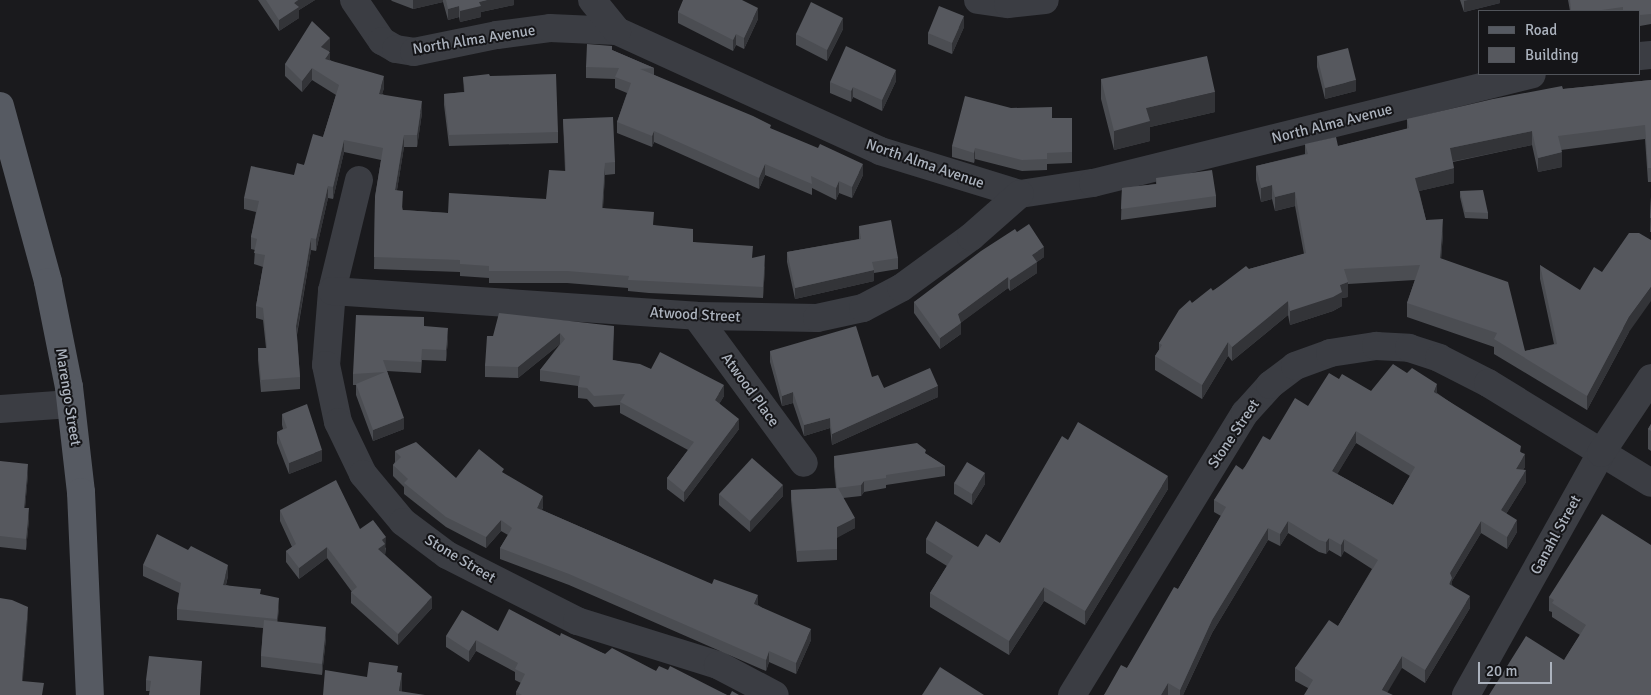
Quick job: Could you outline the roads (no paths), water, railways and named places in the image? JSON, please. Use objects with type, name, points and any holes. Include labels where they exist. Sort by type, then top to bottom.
[{"type":"main road","name":"Marengo Street","points":[[0,106],[48,282],[71,404],[81,492],[90,695]]},
{"type":"street","name":"North Alma Avenue","points":[[354,0],[382,41],[396,49],[414,52],[497,35],[550,28],[617,31],[880,151],[1020,194],[1093,183],[1528,75]]},
{"type":"street","points":[[592,0],[617,31]]},
{"type":"street","points":[[978,0],[1008,4],[1045,0]]},
{"type":"street","name":"Stone Street","points":[[359,180],[332,290],[326,364],[338,422],[363,474],[403,522],[447,555],[577,621],[718,666],[774,695]]},
{"type":"street","name":"Atwood Street","points":[[332,290],[696,316],[817,318],[863,308],[901,288],[971,237],[1020,194]]},
{"type":"street","name":"Atwood Place","points":[[696,316],[804,463]]},
{"type":"street","name":"Stone Street","points":[[1072,695],[1244,413],[1270,385],[1294,366],[1330,354],[1376,346],[1409,348],[1439,358],[1488,384],[1651,484]]},
{"type":"street","name":"Ganahl Street","points":[[1466,695],[1601,453],[1651,378]]},
{"type":"street","points":[[0,409],[71,404]]}]
